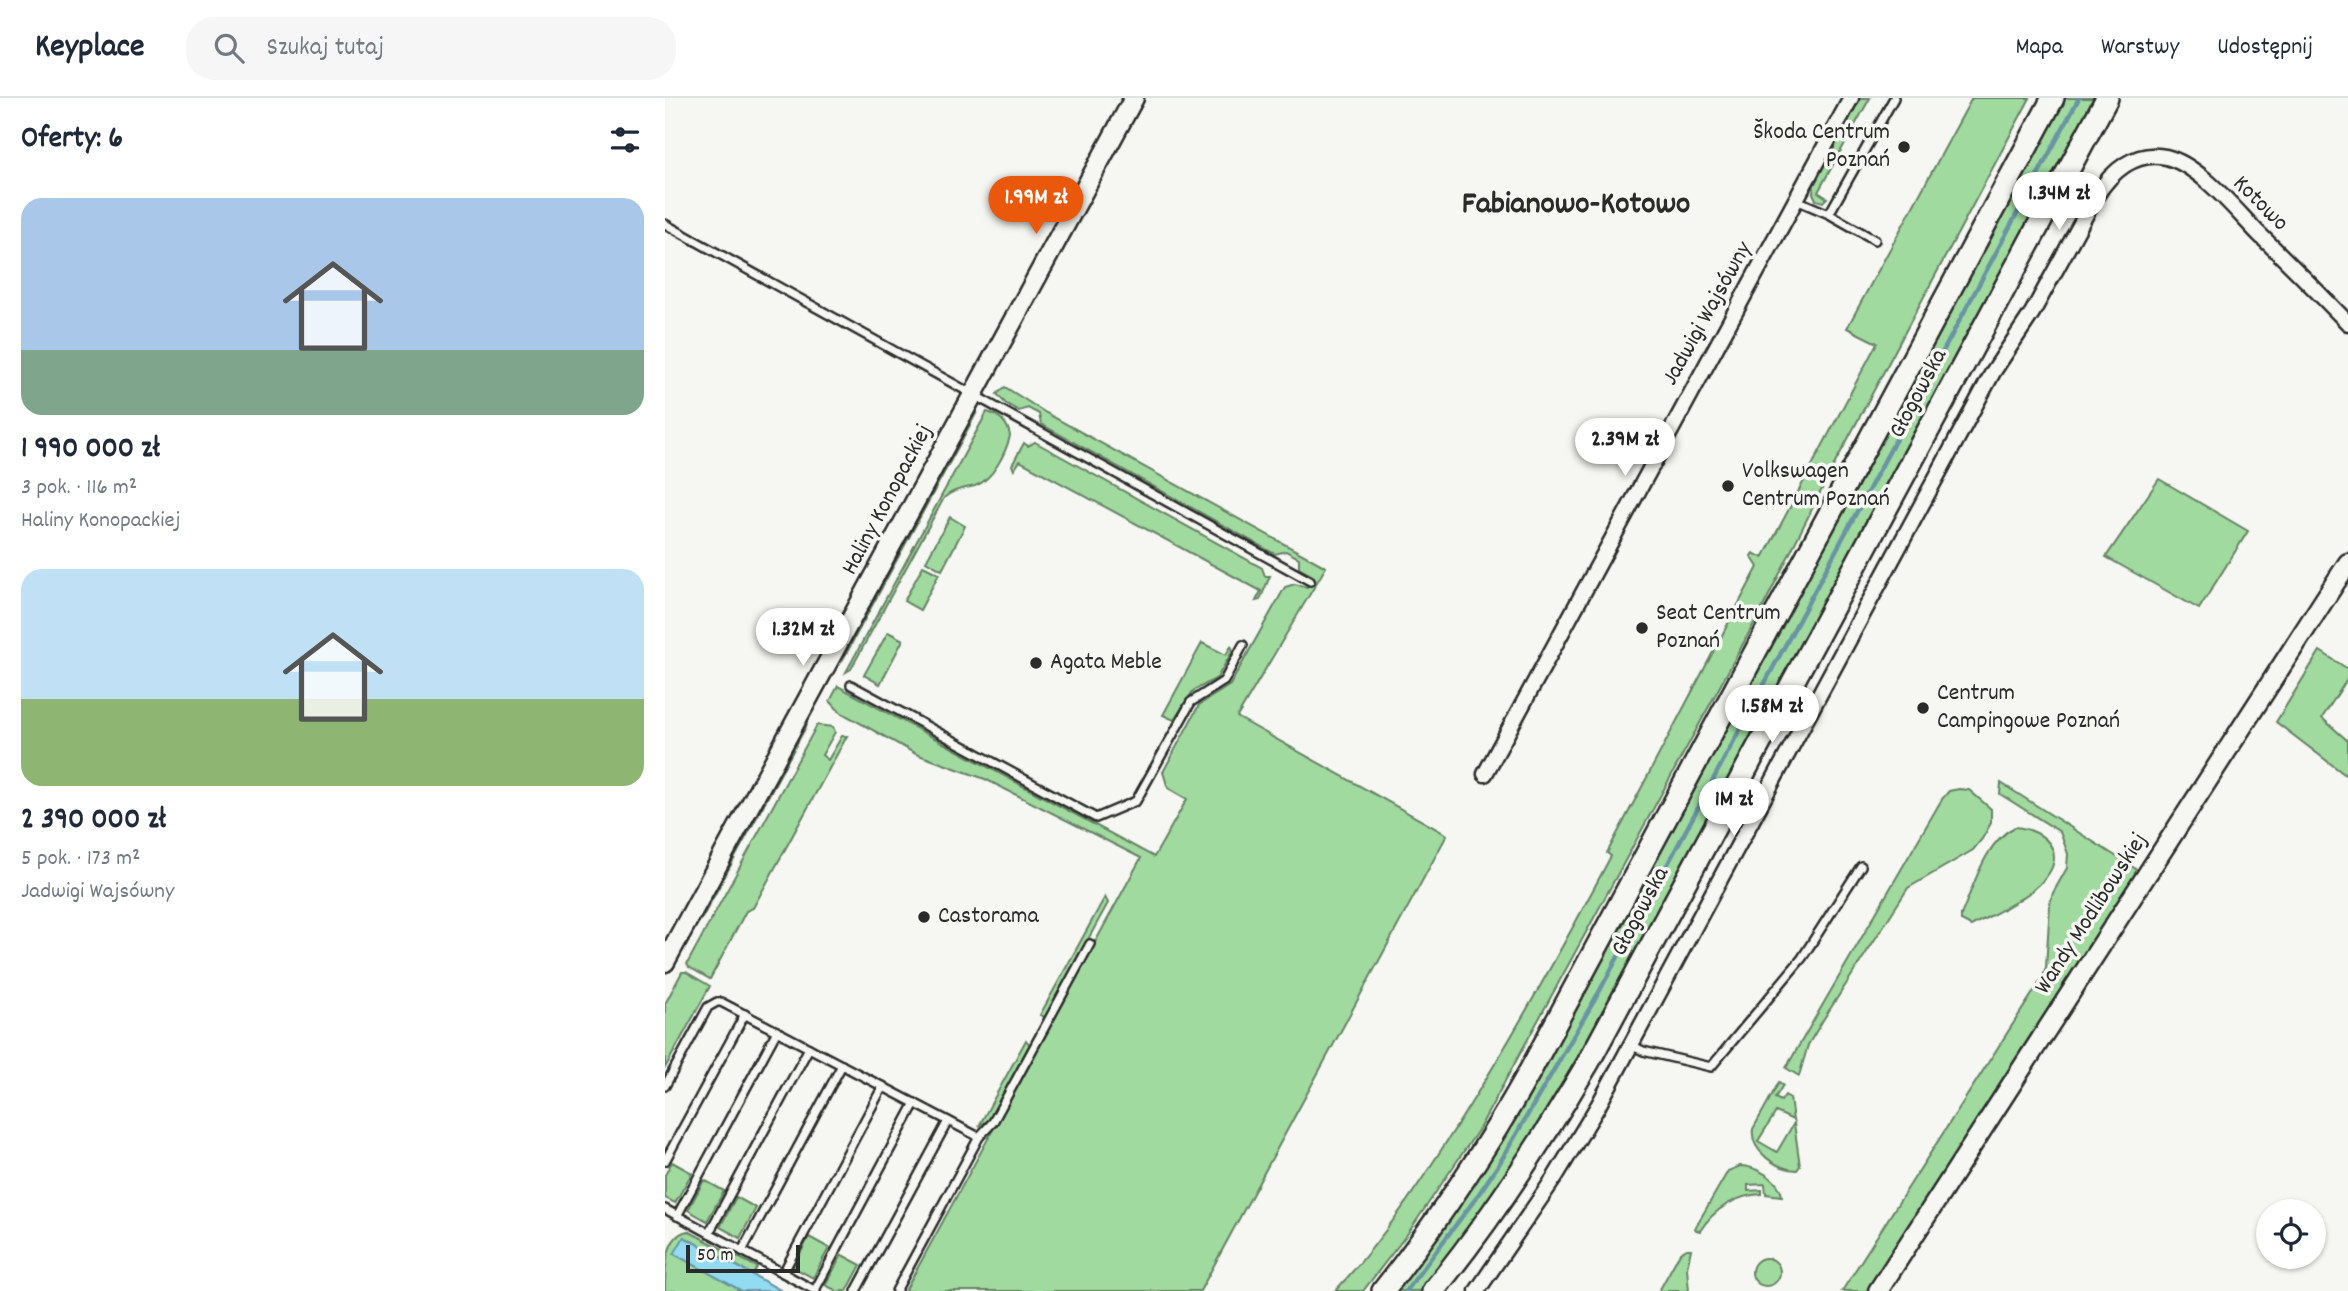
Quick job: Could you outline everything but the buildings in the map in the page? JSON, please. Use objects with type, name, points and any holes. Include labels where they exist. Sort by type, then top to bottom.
[{"type":"main road","name":"Głogowska","points":[[1383,1291],[1459,1186],[1524,1082],[2053,98]]},
{"type":"main road","name":"Głogowska","points":[[1433,1291],[1532,1156],[1588,1063],[2107,98]]},
{"type":"street","name":"Haliny Konopackiej","points":[[665,962],[1133,98]]},
{"type":"street","name":"Jadwigi Wajsówny","points":[[1485,774],[1851,98]]},
{"type":"street","name":"Kotowo","points":[[1631,1045],[1993,372],[2032,313],[2095,196],[2107,179],[2123,165],[2143,157],[2158,156],[2177,161],[2192,170],[2348,323]]},
{"type":"street","name":"Wandy Modlibowskiej","points":[[1878,1291],[2348,563]]},
{"type":"street","points":[[1477,1291],[1562,1166],[1631,1045]]},
{"type":"lane","points":[[1829,214],[1894,98]]},
{"type":"lane","points":[[1796,200],[1829,214],[1875,240]]},
{"type":"lane","points":[[665,224],[1310,581]]},
{"type":"lane","points":[[851,685],[1096,818],[1136,801],[1191,702],[1224,681],[1243,645]]},
{"type":"lane","points":[[1631,1045],[1643,1051],[1711,1068],[1802,958],[1861,866]]},
{"type":"lane","points":[[897,1291],[979,1137],[993,1122],[1090,944]]},
{"type":"lane","points":[[665,1086],[708,1007],[721,1002],[979,1137]]},
{"type":"lane","points":[[665,1161],[745,1014]]},
{"type":"lane","points":[[677,1216],[778,1031]]},
{"type":"lane","points":[[709,1233],[810,1048]]},
{"type":"lane","points":[[741,1251],[842,1065]]},
{"type":"lane","points":[[783,1273],[883,1086]]},
{"type":"lane","points":[[665,1209],[815,1291],[915,1104]]},
{"type":"lane","points":[[856,1291],[948,1121]]},
{"type":"green space","points":[[1860,98],[1870,98],[1818,192],[1827,198],[1823,202],[1816,200],[1814,185]]},
{"type":"green space","points":[[1972,98],[2030,98],[1834,465],[1762,609],[1479,1129],[1408,1233],[1363,1291],[1335,1291],[1385,1231],[1458,1124],[1518,1025],[1593,890],[1611,856],[1607,853],[1758,567],[1751,556],[1753,553],[1763,558],[1877,343],[1847,328]]},
{"type":"green space","points":[[2065,98],[2095,98],[1606,1010],[1541,1119],[1471,1224],[1419,1291],[1396,1291],[1474,1182],[1543,1068]]},
{"type":"green space","points":[[1005,387],[1046,413],[1326,567],[1237,717],[1447,835],[1200,1291],[905,1291],[1141,858],[985,779],[916,754],[840,712],[830,701],[838,686],[1154,857],[1187,799],[1168,788],[1163,772],[1199,705],[1230,685],[1285,587],[1295,584],[1307,587],[1313,576],[1299,568],[1299,558],[1286,551],[1275,554],[1041,424],[1039,414],[1028,408],[1019,411],[1005,403],[997,394]]},
{"type":"green space","points":[[977,412],[841,663],[842,653],[969,418]]},
{"type":"green space","points":[[987,412],[1002,420],[1009,431],[1010,436],[1002,457],[982,483],[955,491],[944,498],[851,669],[846,672]]},
{"type":"green space","points":[[1035,442],[1262,568],[1265,576],[1270,576],[1260,600],[1256,601],[1261,591],[1020,461],[1014,470],[1012,465],[1024,443],[1028,446]]},
{"type":"green space","points":[[2159,479],[2248,531],[2199,609],[2106,557]]},
{"type":"green space","points":[[950,517],[965,526],[942,570],[926,561]]},
{"type":"green space","points":[[923,566],[939,574],[920,610],[904,601]]},
{"type":"green space","points":[[888,632],[903,640],[880,684],[864,675]]},
{"type":"green space","points":[[1202,643],[1226,655],[1231,646],[1233,650],[1217,678],[1193,691],[1174,720],[1163,715]]},
{"type":"green space","points":[[2320,651],[2348,669],[2348,678],[2322,718],[2348,741],[2348,777],[2276,722]]},
{"type":"green space","points":[[807,725],[701,920],[698,918],[798,734]]},
{"type":"green space","points":[[817,725],[833,727],[835,732],[822,755],[828,760],[842,736],[847,736],[753,908],[746,911],[710,979],[687,964]]},
{"type":"green space","points":[[2001,783],[2139,871],[1867,1291],[1842,1291],[2043,977],[2050,904],[2067,868],[2068,854],[2060,832],[2000,794]]},
{"type":"green space","points":[[1969,790],[1991,809],[1991,823],[1973,850],[1908,888],[1808,1045],[1799,1076],[1786,1068],[1942,799],[1949,791]]},
{"type":"green space","points":[[2015,827],[2037,833],[2049,843],[2054,861],[2049,873],[2039,885],[2011,905],[1971,926],[1961,921],[1961,915],[1988,853]]},
{"type":"green space","points":[[1105,897],[1108,903],[1046,1016],[1040,1015]]},
{"type":"green space","points":[[682,972],[710,986],[665,1068],[665,1004]]},
{"type":"green space","points":[[1026,1040],[1030,1045],[990,1119],[979,1126]]},
{"type":"green space","points":[[1779,1082],[1783,1085],[1775,1098],[1781,1101],[1785,1095],[1790,1098],[1793,1120],[1776,1112],[1758,1141],[1777,1152],[1794,1123],[1800,1166],[1797,1170],[1781,1166],[1766,1157],[1753,1137],[1753,1129]]},
{"type":"green space","points":[[672,1162],[692,1173],[675,1203],[665,1198],[665,1175]]},
{"type":"green space","points":[[1740,1166],[1753,1168],[1772,1179],[1782,1196],[1766,1194],[1765,1184],[1748,1185],[1748,1191],[1762,1190],[1762,1194],[1735,1200],[1712,1216],[1700,1231],[1696,1230],[1728,1171]]},
{"type":"green space","points":[[704,1180],[724,1191],[707,1221],[688,1210]]},
{"type":"green space","points":[[736,1197],[756,1208],[740,1238],[720,1227]]},
{"type":"green space","points":[[688,1231],[757,1267],[753,1275],[684,1237],[675,1254],[742,1291],[665,1291],[666,1264],[671,1246],[680,1234]]},
{"type":"green space","points":[[809,1237],[829,1248],[813,1278],[793,1267]]},
{"type":"green space","points":[[1691,1249],[1687,1268],[1689,1291],[1659,1291],[1680,1253]]},
{"type":"green space","points":[[842,1255],[861,1265],[847,1291],[837,1291],[825,1285]]},
{"type":"green space","points":[[1766,1258],[1776,1262],[1780,1272],[1776,1282],[1766,1286],[1756,1282],[1752,1272],[1756,1262]]},
{"type":"water","points":[[684,1237],[782,1291],[742,1291],[674,1254]]},
{"type":"waterway","points":[[1406,1291],[1499,1164],[1598,994],[2079,98]]},
{"type":"place","name":"Škoda Centrum Poznań","points":[[1904,147]]},
{"type":"place","name":"Volkswagen Centrum Poznań","points":[[1728,486]]},
{"type":"place","name":"Seat Centrum Poznań","points":[[1642,628]]},
{"type":"place","name":"Agata Meble","points":[[1036,663]]},
{"type":"place","name":"Centrum Campingowe Poznań","points":[[1923,708]]},
{"type":"place","name":"Castorama","points":[[924,917]]},
{"type":"district","name":"Fabianowo-Kotowo","points":[[1576,206]]}]
